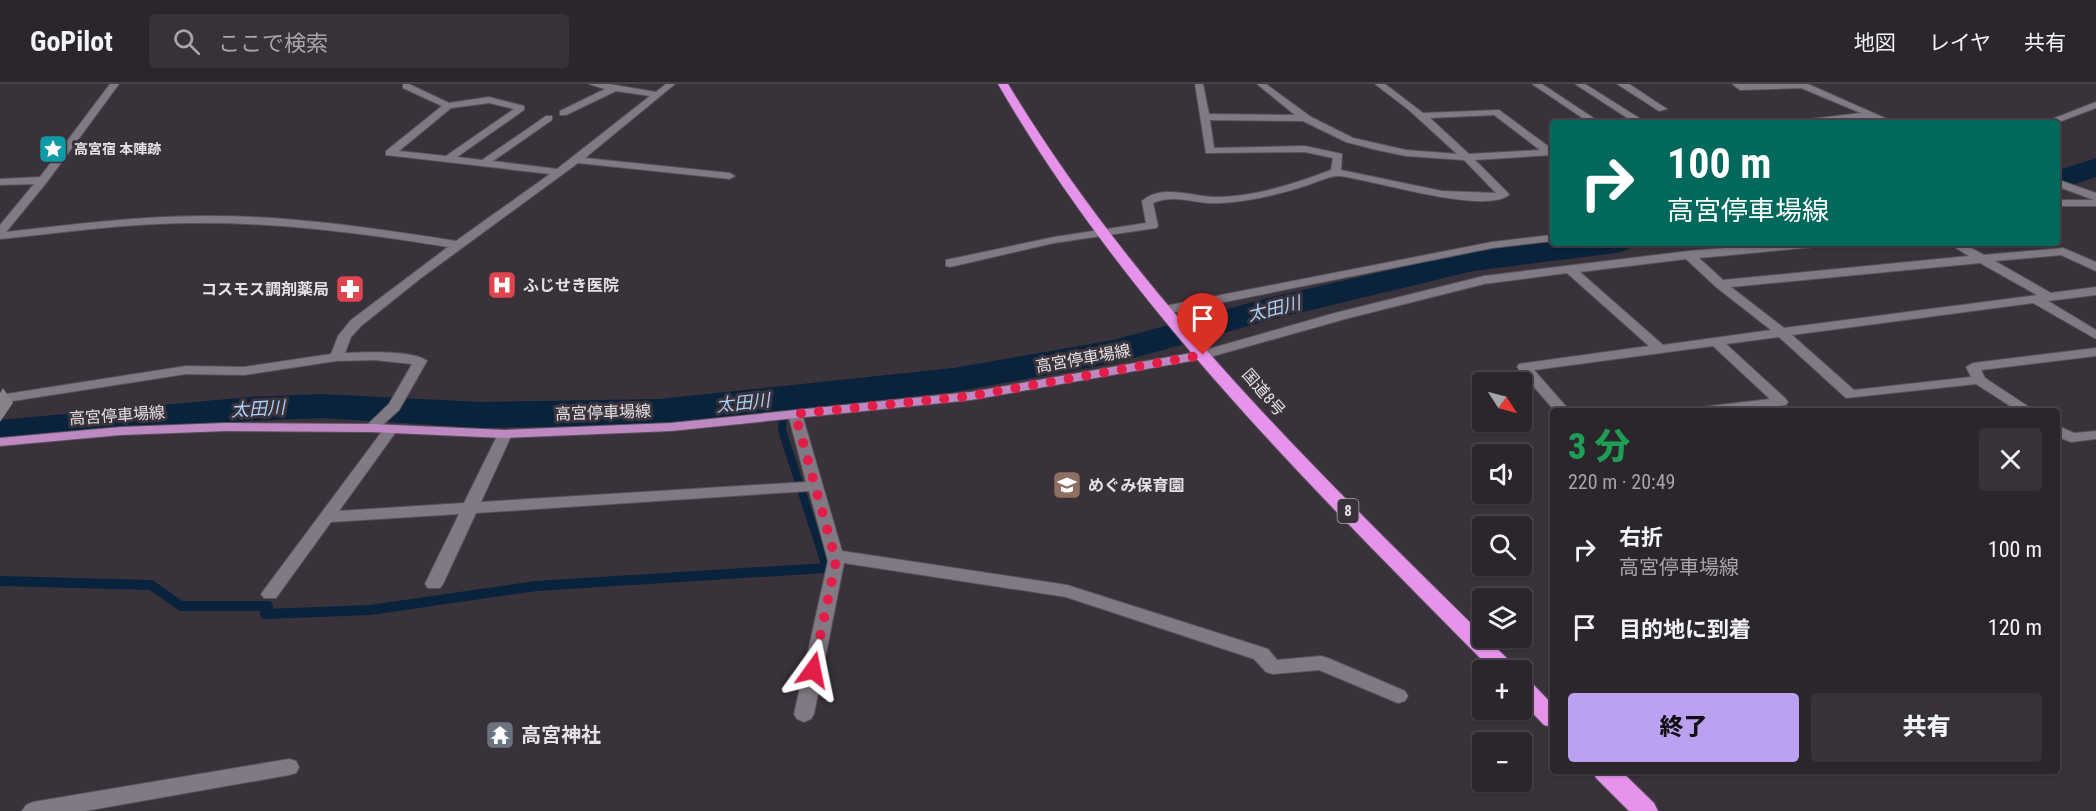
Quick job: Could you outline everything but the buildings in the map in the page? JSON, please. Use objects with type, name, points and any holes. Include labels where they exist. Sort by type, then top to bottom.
[{"type":"highway","name":"国道8号","points":[[1004,84],[1033,136],[1103,233],[1166,312],[1278,441],[1496,660]]},
{"type":"highway","points":[[1532,697],[1550,716]]},
{"type":"highway","points":[[1608,774],[1645,811]]},
{"type":"main road","name":"高宮停車場線","points":[[0,442],[121,431],[226,427],[380,427],[505,434],[671,427],[971,396],[1200,351]]},
{"type":"street","points":[[0,234],[44,180],[115,84]]},
{"type":"street","points":[[593,84],[658,95]]},
{"type":"street","points":[[336,357],[345,336],[356,323],[458,245],[560,172],[670,84]]},
{"type":"street","points":[[1199,84],[1210,151],[1305,149],[1338,156]]},
{"type":"street","points":[[1262,85],[1280,84]]},
{"type":"street","points":[[950,263],[1054,240],[1152,226],[1147,201],[1156,196],[1216,200],[1266,193],[1336,172],[1453,195],[1490,197],[1504,195],[1399,97],[1379,84]]},
{"type":"street","points":[[1536,84],[1591,120]]},
{"type":"street","points":[[1579,84],[1637,120]]},
{"type":"street","points":[[1624,84],[1621,84],[1662,109]]},
{"type":"street","points":[[1736,84],[1740,87],[1801,84],[1883,120]]},
{"type":"street","points":[[1262,85],[1325,130],[1357,141],[1418,154],[1468,159],[1514,158],[1550,152]]},
{"type":"street","points":[[406,86],[448,106]]},
{"type":"street","points":[[563,113],[614,87]]},
{"type":"street","points":[[448,159],[521,108],[489,100],[448,106],[390,153],[560,172]]},
{"type":"street","points":[[2055,120],[2096,105]]},
{"type":"street","points":[[1420,116],[1496,112],[1550,151]]},
{"type":"street","points":[[1828,120],[1870,115]]},
{"type":"street","points":[[1205,117],[1306,118]]},
{"type":"street","points":[[484,163],[549,118]]},
{"type":"street","points":[[1336,172],[1338,156],[1357,141]]},
{"type":"street","points":[[575,160],[730,176]]},
{"type":"street","points":[[0,182],[44,180]]},
{"type":"street","points":[[2060,184],[2096,197]]},
{"type":"street","points":[[2060,204],[2096,203]]},
{"type":"street","points":[[0,234],[193,219],[296,225],[458,245]]},
{"type":"street","points":[[1166,312],[1451,252],[1550,238]]},
{"type":"street","points":[[1200,351],[1484,280],[1569,268],[1791,246]]},
{"type":"street","points":[[1959,246],[2096,335]]},
{"type":"street","points":[[1720,284],[2062,250],[2096,267]]},
{"type":"street","points":[[1689,255],[1851,395],[1979,381]]},
{"type":"street","points":[[1569,268],[1660,349]]},
{"type":"street","points":[[1560,408],[1524,367],[2096,291]]},
{"type":"street","points":[[1716,342],[1781,402],[1728,408]]},
{"type":"street","points":[[2023,408],[1979,381],[1973,367],[2096,352]]},
{"type":"street","points":[[0,399],[186,370],[244,371],[336,357],[375,357],[420,361],[406,390],[380,427],[326,517],[270,594]]},
{"type":"street","points":[[795,414],[836,561],[804,714]]},
{"type":"street","points":[[2060,431],[2071,438],[2096,435]]},
{"type":"street","points":[[434,584],[505,434]]},
{"type":"street","points":[[326,517],[814,486]]},
{"type":"street","points":[[835,556],[1067,591],[1261,654],[1273,667],[1321,663],[1398,696]]},
{"type":"street","points":[[33,811],[289,767]]},
{"type":"waterway","name":"太田川","points":[[2060,180],[2096,167]]},
{"type":"waterway","name":"太田川","points":[[0,433],[249,409],[322,406],[480,415],[659,412],[953,380],[1116,351],[1264,310],[1473,261],[1592,246]]},
{"type":"waterway","points":[[784,399],[782,430],[826,567]]},
{"type":"waterway","points":[[0,581],[151,585],[181,606],[268,606],[265,614],[370,610],[536,586],[826,568],[825,565]]},
{"type":"place","name":"高宮宿 本陣跡","points":[[53,149]]},
{"type":"place","name":"ふじせき医院","points":[[502,285]]},
{"type":"place","name":"コスモス調剤薬局","points":[[350,289]]},
{"type":"place","name":"めぐみ保育園","points":[[1067,485]]},
{"type":"place","name":"高宮神社","points":[[500,735]]},
{"type":"route","points":[[813,670],[836,561],[795,414],[971,396],[1203,355]]}]
